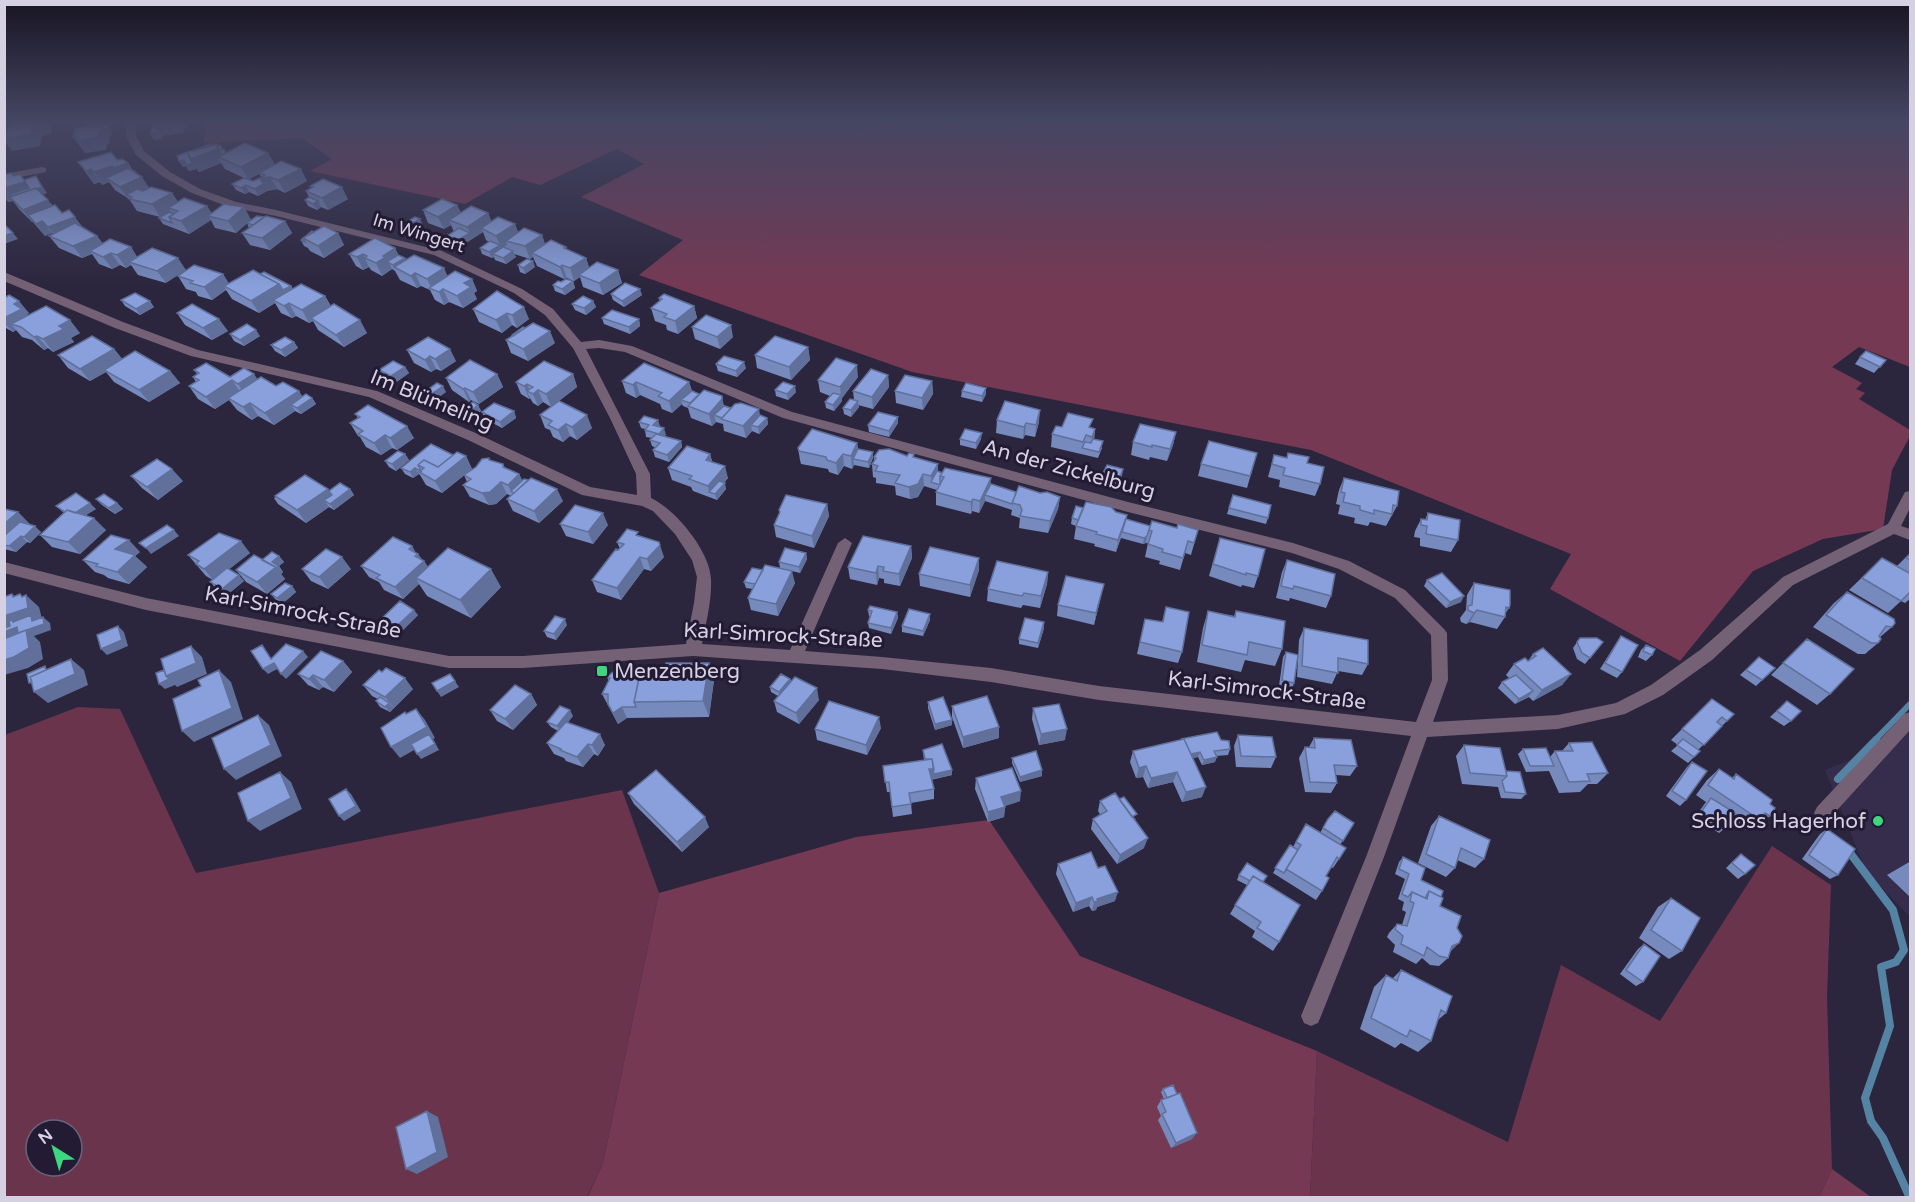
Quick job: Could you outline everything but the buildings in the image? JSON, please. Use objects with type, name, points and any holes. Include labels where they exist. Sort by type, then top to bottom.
[{"type":"street","name":"Im Wingert","points":[[170,176],[196,191],[233,205],[276,213],[438,253],[482,272],[549,312],[578,346],[643,474],[644,501]]},
{"type":"street","name":"Im Blümeling","points":[[4,275],[119,326],[195,353],[373,394],[474,437],[587,491],[644,501],[658,507],[680,530],[699,559],[704,577],[702,603],[693,650]]},
{"type":"street","name":"An der Zickelburg","points":[[578,346],[599,344],[628,349],[788,415],[1105,501],[1293,548],[1344,565],[1401,594],[1439,633],[1440,680],[1421,730]]},
{"type":"street","points":[[1911,496],[1893,528],[1911,535]]},
{"type":"street","name":"Karl-Simrock-Straße","points":[[4,567],[146,604],[449,662],[524,662],[693,650],[882,663],[980,674],[1099,693],[1421,730],[1558,722],[1619,709],[1657,690],[1706,655],[1788,581],[1893,528]]},
{"type":"street","points":[[795,657],[845,543]]},
{"type":"street","points":[[1822,813],[1911,719]]},
{"type":"street","points":[[1311,1016],[1375,857],[1421,730]]},
{"type":"shaded area","points":[[334,176],[559,176],[540,185],[512,177],[465,204]]},
{"type":"shaded area","points":[[621,176],[1910,176],[1910,367],[1859,347],[1832,367],[1862,383],[1856,389],[1865,393],[1859,399],[1910,430],[1910,436],[1892,470],[1883,529],[1823,539],[1753,571],[1680,661],[1550,589],[1571,554],[1311,450],[912,372],[639,275],[683,240],[581,197]]},
{"type":"shaded area","points":[[78,707],[120,709],[196,873],[622,790],[659,893],[603,1163],[587,1197],[5,1198],[5,735]]},
{"type":"shaded area","name":"Schloss Hagerhof","points":[[1910,730],[1910,917],[1866,871],[1825,770],[1899,741]]},
{"type":"shaded area","points":[[989,820],[1080,956],[1317,1051],[1310,1197],[587,1198],[603,1163],[659,893],[856,837]]},
{"type":"shaded area","points":[[1772,846],[1831,885],[1827,997],[1832,1169],[1819,1197],[1310,1198],[1317,1051],[1508,1142],[1561,965],[1660,1021]]},
{"type":"shaded area","points":[[1832,1169],[1871,1197],[1819,1197]]},
{"type":"waterway","points":[[1874,741],[1910,704]]},
{"type":"waterway","points":[[1838,779],[1876,740]]},
{"type":"waterway","points":[[1847,849],[1893,910],[1904,950],[1896,962],[1881,967],[1890,1026],[1865,1098],[1871,1121],[1883,1138],[1910,1198]]},
{"type":"place","name":"Menzenberg","points":[[602,671]]},
{"type":"place","name":"Schloss Hagerhof","points":[[1878,821]]}]
